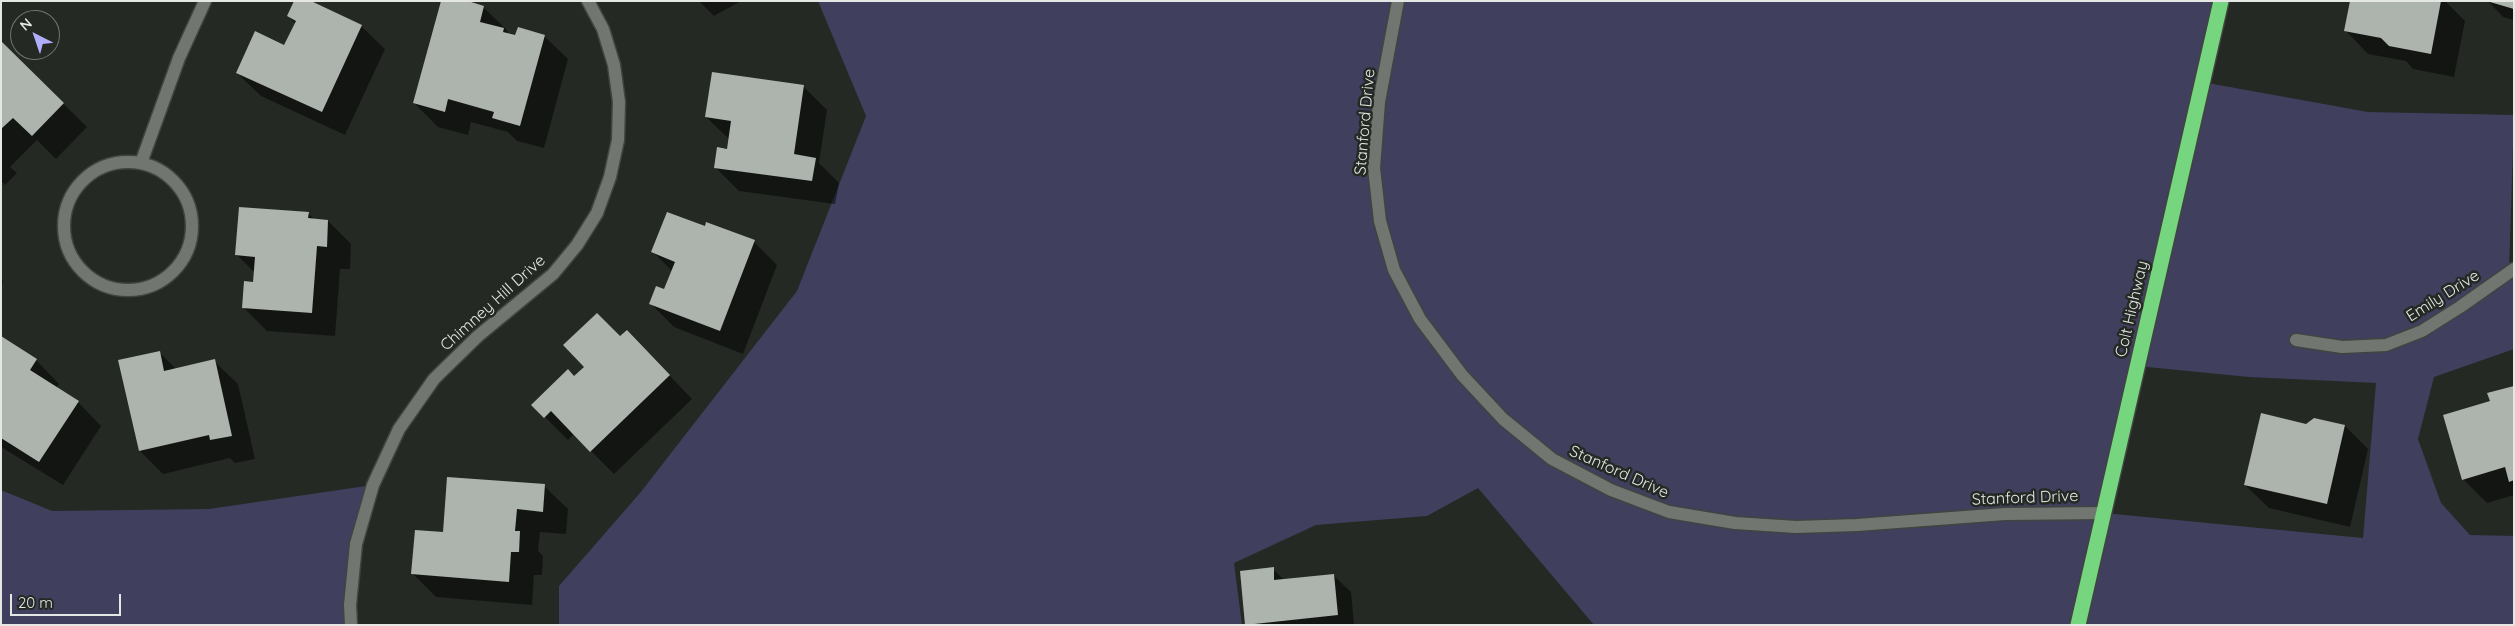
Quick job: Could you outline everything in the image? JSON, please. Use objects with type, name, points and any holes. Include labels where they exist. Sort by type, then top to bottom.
[{"type":"highway","name":"Colt Highway","points":[[2078,625],[2220,1]]},
{"type":"street","points":[[141,163],[179,58],[194,22],[206,1]]},
{"type":"street","name":"Chimney Hill Drive","points":[[351,625],[350,605],[356,544],[372,485],[399,429],[434,379],[478,336],[553,274],[577,245],[597,213],[610,177],[616,149],[619,102],[614,65],[603,29],[588,1]]},
{"type":"street","name":"Stanford Drive","points":[[1398,1],[1379,102],[1374,168],[1380,221],[1394,270],[1420,319],[1462,375],[1503,420],[1552,459],[1611,490],[1669,512],[1735,523],[1796,527],[1857,525],[2005,514],[2104,513]]},
{"type":"street","points":[[118,163],[141,163],[162,171],[178,185],[190,205],[193,227],[189,249],[177,268],[162,282],[143,289],[123,291],[103,286],[86,275],[73,260],[66,241],[64,221],[69,201],[80,184],[97,170],[118,163]]},
{"type":"street","name":"Emily Drive","points":[[2296,340],[2342,347],[2386,345],[2422,331],[2514,269]]},
{"type":"shaded area","points":[[818,1],[2221,1],[2202,82],[2368,112],[2514,115],[2509,272],[2514,269],[2514,349],[2434,377],[2418,439],[2441,503],[2470,535],[2514,536],[2514,625],[1594,625],[1478,488],[1427,516],[1316,525],[1234,563],[1242,625],[559,625],[559,586],[640,493],[797,291],[866,116]],"holes":[[[2137,366],[2249,377],[2376,383],[2363,538],[2104,513]]]},
{"type":"shaded area","points":[[373,485],[356,544],[351,625],[1,625],[1,490],[52,511],[209,509]]},
{"type":"building","points":[[294,1],[311,1],[362,25],[322,112],[236,73],[255,31],[284,45],[296,21],[287,16]]},
{"type":"building","points":[[441,1],[468,1],[484,6],[480,22],[504,28],[503,32],[515,35],[518,27],[545,35],[520,126],[492,118],[494,112],[448,99],[445,112],[413,103]]},
{"type":"building","points":[[2350,1],[2441,1],[2431,54],[2389,46],[2381,38],[2344,31]]},
{"type":"building","points":[[2490,1],[2514,1],[2514,9],[2490,2]]},
{"type":"building","points":[[1,41],[10,50],[10,60],[20,60],[64,103],[32,136],[13,118],[1,129]]},
{"type":"building","points":[[712,72],[804,85],[794,154],[816,158],[812,181],[714,168],[717,147],[727,149],[731,121],[705,117]]},
{"type":"building","points":[[239,207],[309,212],[308,218],[328,220],[327,247],[317,246],[312,313],[242,308],[244,281],[253,282],[255,257],[235,255]]},
{"type":"building","points":[[667,212],[705,226],[706,222],[755,240],[720,331],[649,304],[656,286],[664,289],[675,262],[651,252]]},
{"type":"building","points":[[597,313],[620,336],[627,330],[670,375],[590,452],[551,411],[544,418],[531,405],[568,369],[574,376],[584,367],[563,345]]},
{"type":"building","points":[[1,336],[37,359],[30,370],[79,401],[39,462],[1,438]]},
{"type":"building","points":[[160,351],[164,371],[215,359],[232,436],[210,440],[209,435],[139,451],[118,360]]},
{"type":"building","points":[[2514,386],[2514,480],[2509,482],[2505,467],[2462,480],[2443,415],[2490,401],[2487,393]]},
{"type":"building","points":[[2261,413],[2306,424],[2314,418],[2345,425],[2327,504],[2244,485]]},
{"type":"building","points":[[447,477],[545,484],[543,512],[517,509],[515,531],[520,531],[519,552],[511,552],[509,582],[411,574],[415,530],[443,532]]},
{"type":"building","points":[[1274,567],[1274,580],[1334,574],[1338,615],[1245,625],[1240,571]]}]
